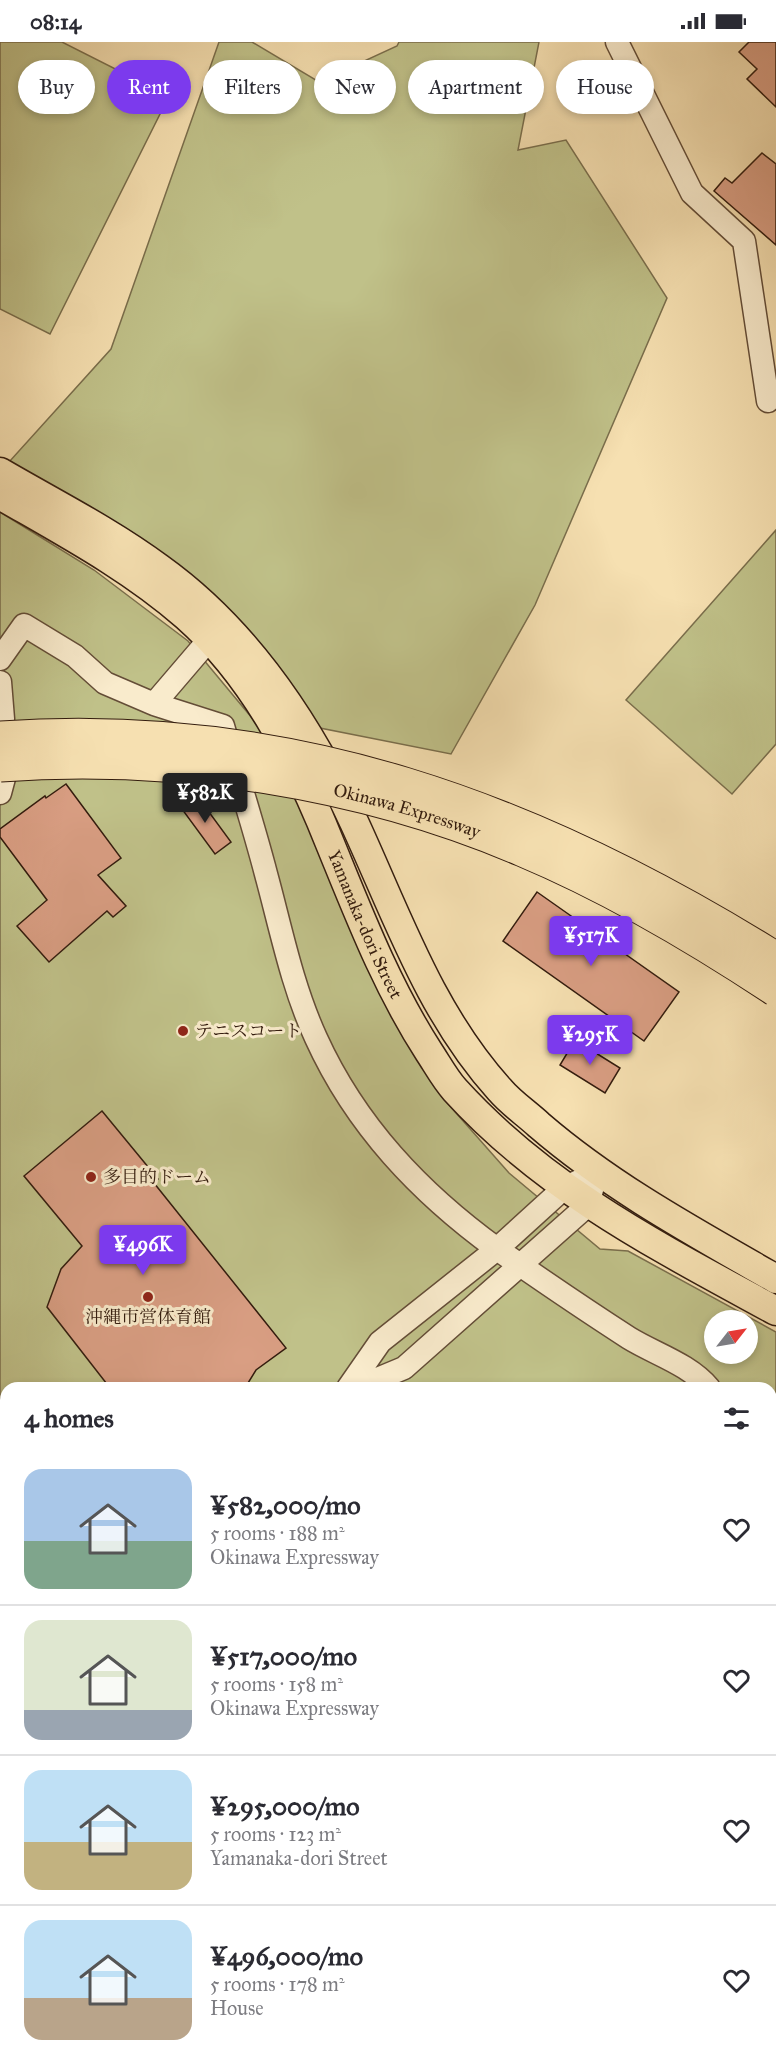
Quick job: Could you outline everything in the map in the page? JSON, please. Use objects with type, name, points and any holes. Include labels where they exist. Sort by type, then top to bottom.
[{"type":"highway","name":"Okinawa Expressway","points":[[2,728],[68,735],[213,742],[313,759],[385,776],[530,827],[609,864],[710,918],[776,959]]},
{"type":"highway","name":"Okinawa Expressway","points":[[1,779],[49,762],[125,762],[212,770],[380,802],[451,823],[523,850],[679,930],[776,990]]},
{"type":"main road","name":"Yamanaka-dori Street","points":[[0,472],[159,568],[216,632],[274,683],[330,773],[424,981],[458,1038],[501,1092],[598,1172],[644,1203],[776,1279]]},
{"type":"main road","name":"Yamanaka-dori Street","points":[[0,495],[109,559],[216,632],[244,681],[278,730],[322,824],[372,948],[405,1015],[453,1089],[534,1165],[588,1205],[776,1311]]},
{"type":"street","points":[[617,42],[692,193],[744,241],[768,401]]},
{"type":"street","points":[[0,659],[24,625],[75,656],[105,683],[154,704],[223,726],[261,853],[296,989],[316,1039],[357,1112],[405,1173],[435,1201],[497,1249],[523,1264],[630,1338],[700,1377],[702,1382]]},
{"type":"street","points":[[154,704],[216,632]]},
{"type":"street","points":[[0,682],[2,728]]},
{"type":"street","points":[[352,1382],[380,1342],[497,1249],[564,1188],[598,1172]]},
{"type":"street","points":[[370,1382],[404,1368],[588,1205],[598,1172]]},
{"type":"green space","points":[[0,42],[62,42],[107,65],[107,114],[160,114],[50,334],[0,309]]},
{"type":"green space","points":[[219,42],[252,42],[282,60],[213,60]]},
{"type":"green space","points":[[399,42],[539,42],[536,60],[408,60],[408,114],[525,114],[518,150],[566,140],[667,298],[535,605],[451,754],[320,728],[247,628],[126,535],[9,462],[111,349],[203,87],[203,114],[302,114],[302,72],[314,79],[314,114],[396,114],[396,60],[367,60],[397,46]]},
{"type":"green space","points":[[0,512],[94,570],[188,641],[262,730],[311,827],[399,1023],[442,1097],[509,1173],[600,1249],[628,1251],[736,1310],[704,1310],[704,1364],[758,1364],[758,1322],[776,1332],[776,1382],[0,1382]]},
{"type":"green space","points":[[776,530],[776,744],[732,794],[626,700]]},
{"type":"building","points":[[749,42],[776,42],[776,107],[747,79],[757,69],[739,52]]},
{"type":"building","points":[[762,153],[776,164],[776,245],[714,191],[725,178],[732,183]]},
{"type":"building","points":[[66,784],[121,858],[98,875],[126,906],[113,917],[107,911],[49,962],[17,926],[47,900],[0,837],[0,829],[45,796],[46,798]]},
{"type":"building","points":[[195,793],[231,842],[215,854],[179,805]]},
{"type":"building","points":[[537,892],[679,992],[644,1041],[503,941]]},
{"type":"building","points":[[575,1040],[620,1068],[605,1093],[560,1065]]},
{"type":"building","name":"沖縄市営体育館","points":[[102,1111],[158,1179],[154,1183],[286,1348],[256,1370],[249,1382],[105,1382],[47,1307],[61,1269],[82,1246],[24,1176]]},
{"type":"place","name":"テニスコート","points":[[183,1031]]},
{"type":"place","name":"多目的ドーム","points":[[91,1177]]},
{"type":"place","name":"沖縄市営体育館","points":[[148,1297]]}]
